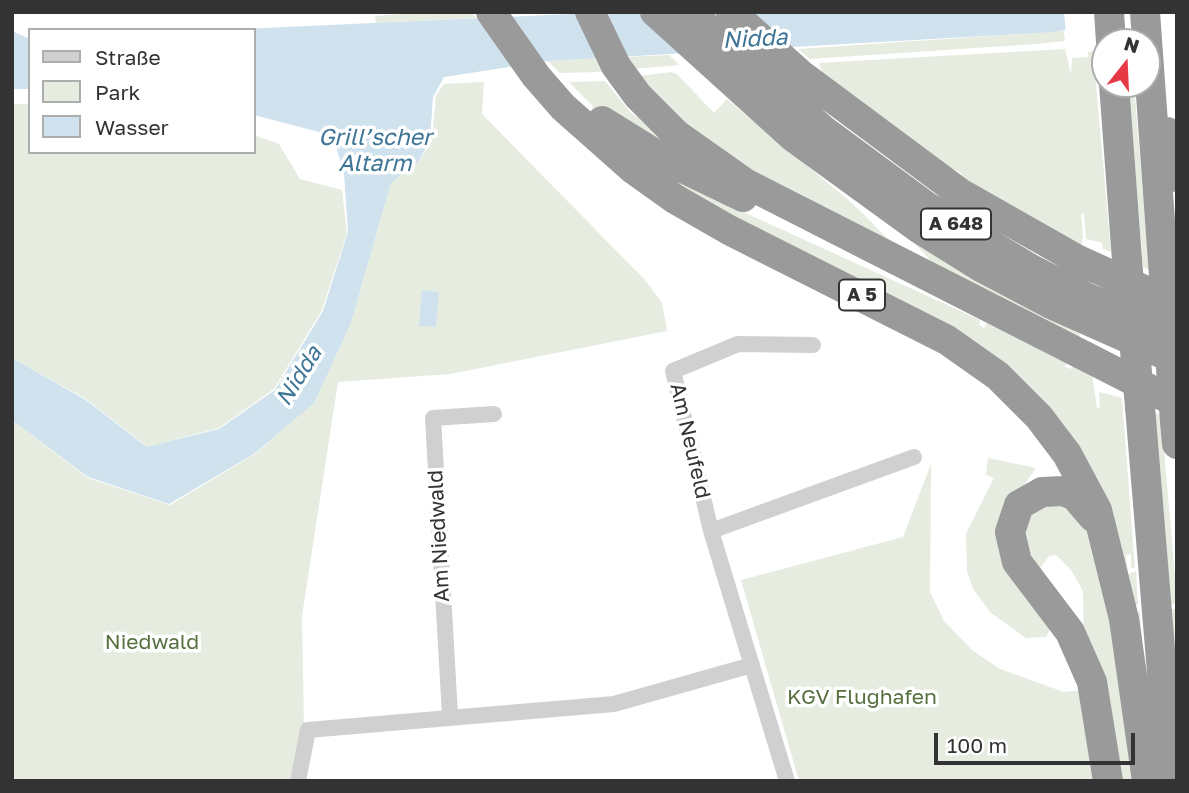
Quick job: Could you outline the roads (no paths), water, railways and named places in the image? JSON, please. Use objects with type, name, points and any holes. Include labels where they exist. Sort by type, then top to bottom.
[{"type":"highway","name":"A 5","points":[[491,12],[512,42],[633,169],[675,199],[729,230],[911,319],[947,340],[998,376],[1032,409],[1067,454],[1089,492],[1104,537],[1130,656],[1147,781]]},
{"type":"highway","points":[[590,12],[616,66],[654,114],[677,135],[745,183],[1091,357],[1176,415]]},
{"type":"highway","name":"A 648","points":[[655,12],[745,80],[822,130],[926,206],[1031,269],[1088,298],[1177,335]]},
{"type":"highway","name":"A 648","points":[[689,12],[745,80],[856,185],[981,267],[1051,304],[1177,360]]},
{"type":"highway","name":"A 648","points":[[731,12],[800,74],[960,193],[1078,260],[1177,304]]},
{"type":"highway","points":[[1115,98],[1171,781]]},
{"type":"highway","points":[[1151,98],[1176,415]]},
{"type":"highway","points":[[1159,98],[1177,177]]},
{"type":"highway","name":"A 5","points":[[570,104],[702,180],[746,199],[824,225]]},
{"type":"highway","points":[[1104,537],[1082,501],[1063,491],[1041,492],[1019,505],[1010,532],[1017,562],[1070,632],[1092,682],[1108,781]]},
{"type":"street","name":"Am Neufeld","points":[[787,781],[711,531],[673,371],[738,345],[813,345]]},
{"type":"street","name":"Am Niedwald","points":[[450,715],[433,418],[494,414]]},
{"type":"street","points":[[711,531],[914,457]]},
{"type":"street","points":[[298,781],[308,730],[450,715],[614,704],[752,665]]},
{"type":"water","points":[[615,12],[1154,12],[1055,32],[548,61],[444,77],[433,97],[430,140],[419,161],[391,183],[351,323],[314,403],[254,454],[169,504],[88,477],[12,420],[12,358],[86,400],[147,447],[219,429],[275,390],[323,311],[348,232],[344,172],[335,144],[323,133],[256,116],[256,28]]},
{"type":"water","points":[[12,31],[28,38],[28,89],[12,89]]},
{"type":"water","points":[[422,290],[439,292],[436,327],[419,326]]},
{"type":"water label","name":"Nidda","points":[[755,39]]},
{"type":"water label","name":"Grill’scher Altarm","points":[[375,151]]},
{"type":"water label","name":"Nidda","points":[[299,376]]},
{"type":"park label","name":"Niedwald","points":[[152,642]]},
{"type":"park label","name":"KGV Flughafen","points":[[862,697]]}]
